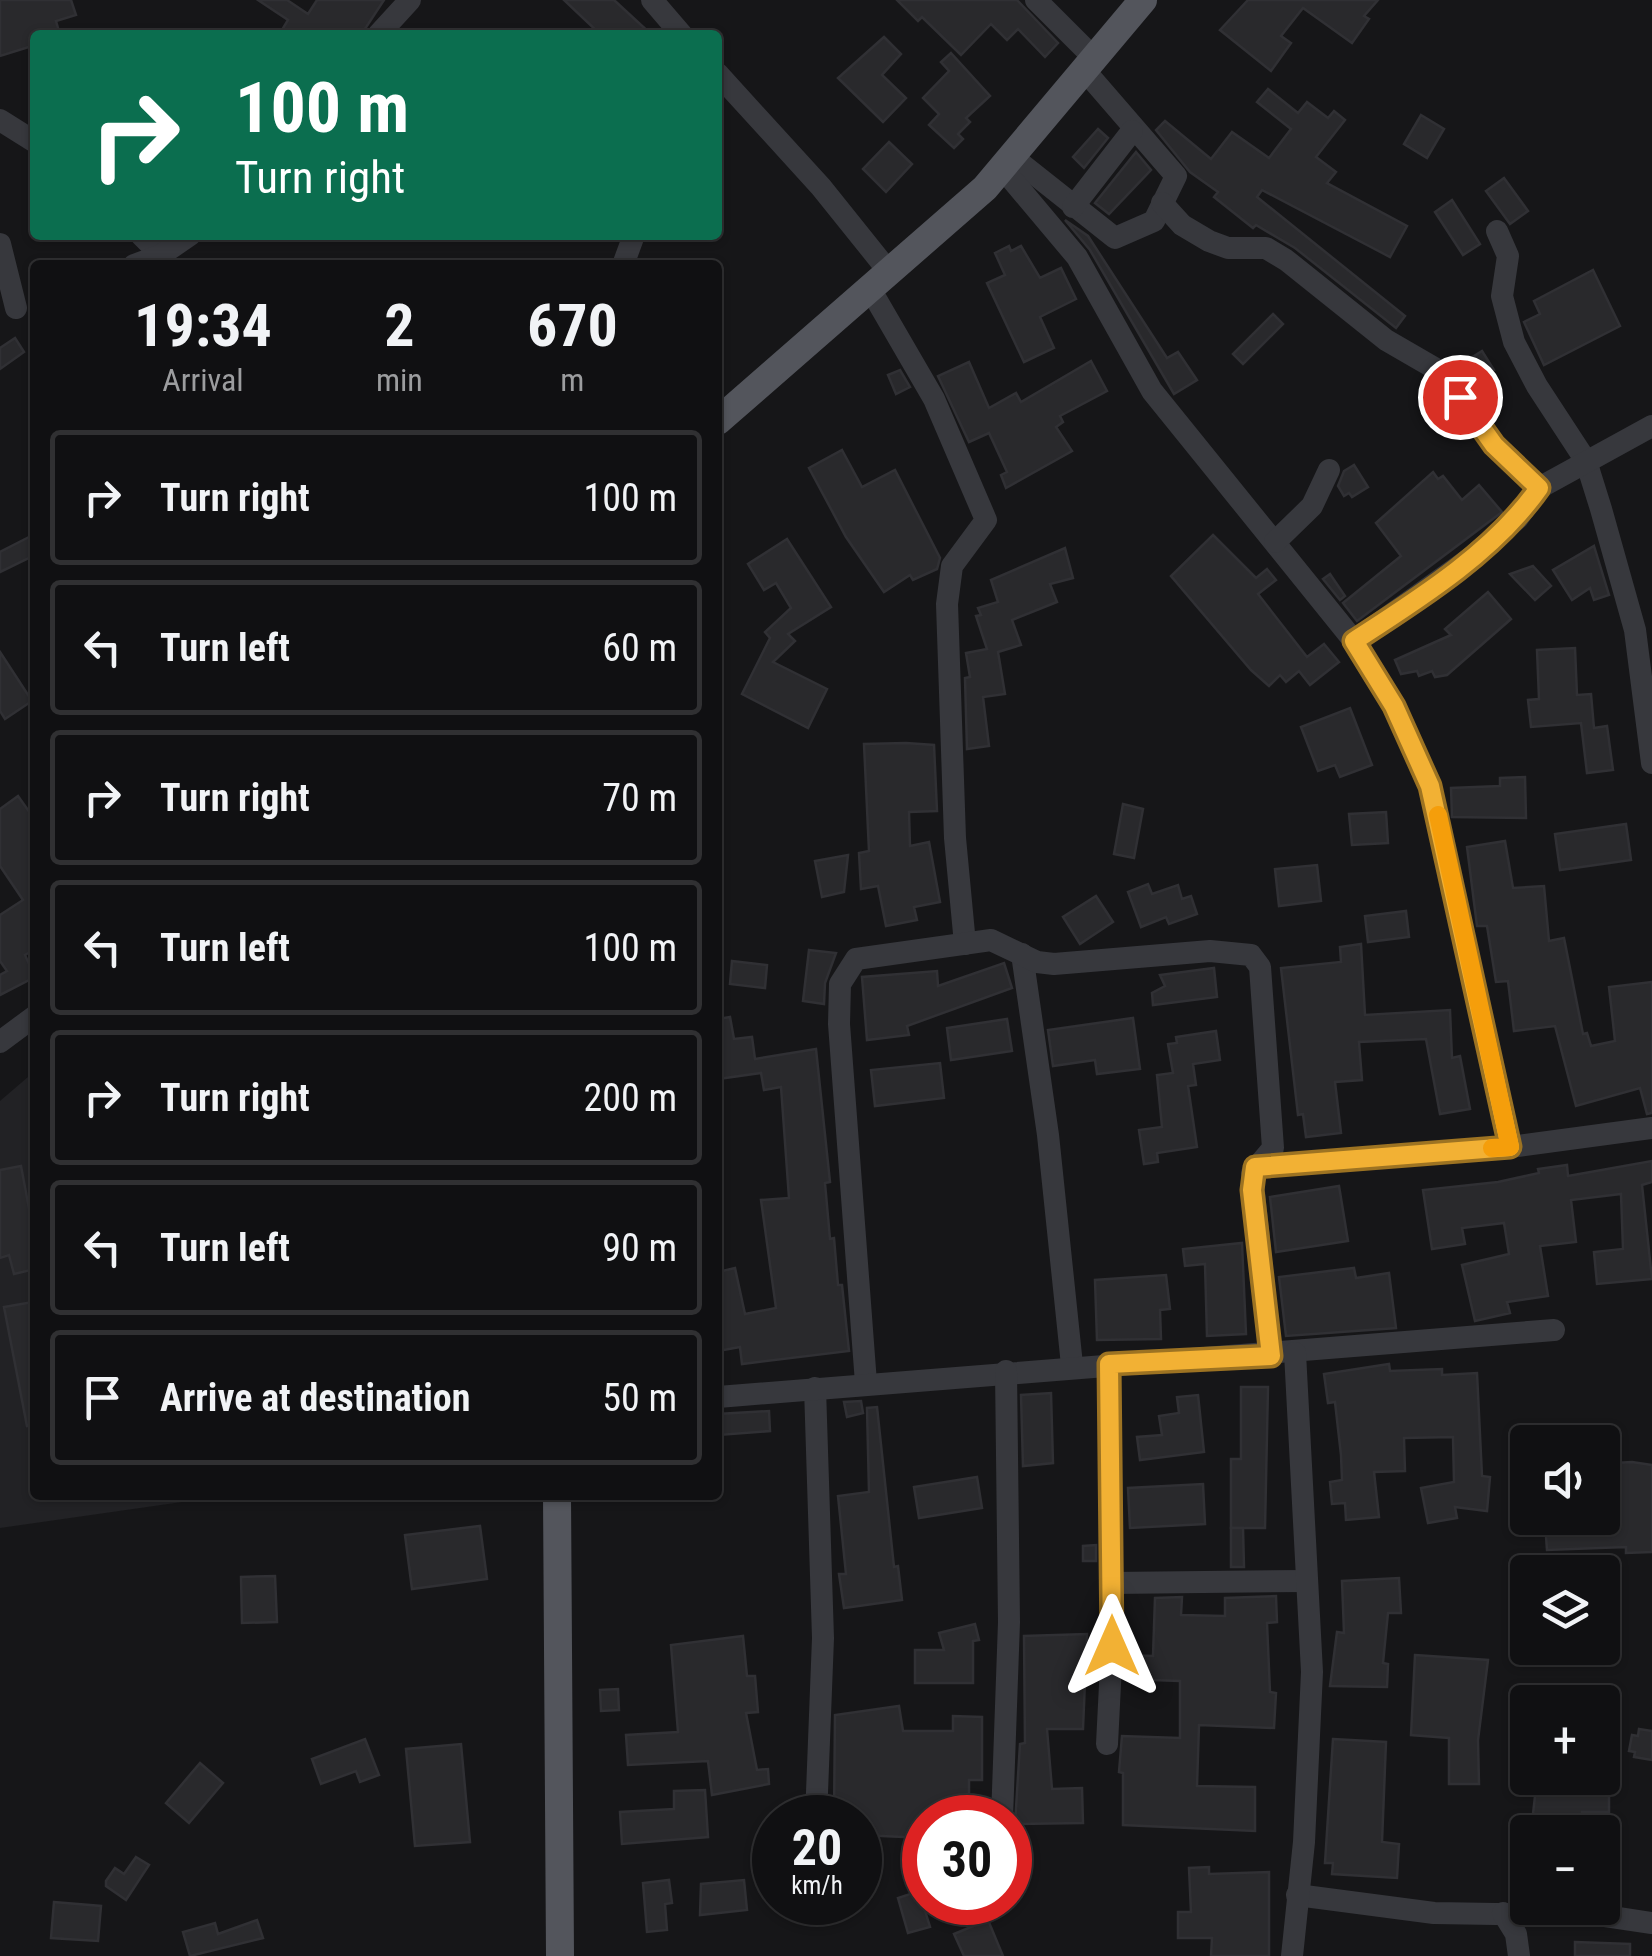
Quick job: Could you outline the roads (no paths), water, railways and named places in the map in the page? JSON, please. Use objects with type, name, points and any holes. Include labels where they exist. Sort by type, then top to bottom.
[{"type":"main road","points":[[722,417],[1009,164],[1143,0]]},
{"type":"main road","points":[[558,1500],[560,1956]]},
{"type":"street","points":[[383,30],[410,0]]},
{"type":"street","points":[[652,0],[678,30]]},
{"type":"street","points":[[1009,164],[1116,238],[1154,221],[1176,176],[1132,131],[1091,66],[1036,0]]},
{"type":"street","points":[[722,78],[821,187],[879,280],[976,489],[986,520],[952,566],[947,604],[955,838],[966,944]]},
{"type":"street","points":[[0,120],[30,139]]},
{"type":"street","points":[[1073,207],[1132,131]]},
{"type":"street","points":[[1009,164],[1077,258],[1152,392],[1354,641],[1394,706],[1430,786],[1510,1147]]},
{"type":"street","points":[[1162,204],[1182,225],[1209,241],[1228,248],[1266,248],[1286,260],[1386,340],[1443,373],[1494,445],[1539,488]]},
{"type":"street","points":[[1497,232],[1508,256],[1502,296],[1514,342],[1586,461],[1643,630],[1652,763]]},
{"type":"street","points":[[146,240],[161,255]]},
{"type":"street","points":[[148,260],[183,240]]},
{"type":"street","points":[[0,244],[17,310]]},
{"type":"street","points":[[1354,641],[1469,559],[1518,518],[1539,488],[1652,426]]},
{"type":"street","points":[[1275,542],[1312,506],[1329,470]]},
{"type":"street","points":[[866,1383],[839,1024],[840,984],[856,959],[992,940],[1054,964],[1210,951],[1252,955],[1261,980],[1273,1148],[1255,1167],[1252,1190],[1283,1354],[1306,1581],[1312,1730],[1292,1956]]},
{"type":"street","points":[[1022,954],[1048,1135],[1072,1366]]},
{"type":"street","points":[[0,1042],[30,1020]]},
{"type":"street","points":[[1255,1167],[1510,1147],[1652,1128]]},
{"type":"street","points":[[722,1397],[1554,1330]]},
{"type":"street","points":[[1106,1744],[1111,1583],[1109,1364]]},
{"type":"street","points":[[1003,1795],[1009,1622],[1006,1371]]},
{"type":"street","points":[[815,1388],[823,1638],[817,1795]]},
{"type":"street","points":[[1111,1583],[1306,1581]]},
{"type":"street","points":[[1298,1895],[1434,1913],[1606,1916],[1652,1923]]},
{"type":"street","points":[[1503,1913],[1516,1934],[1519,1956]]}]
